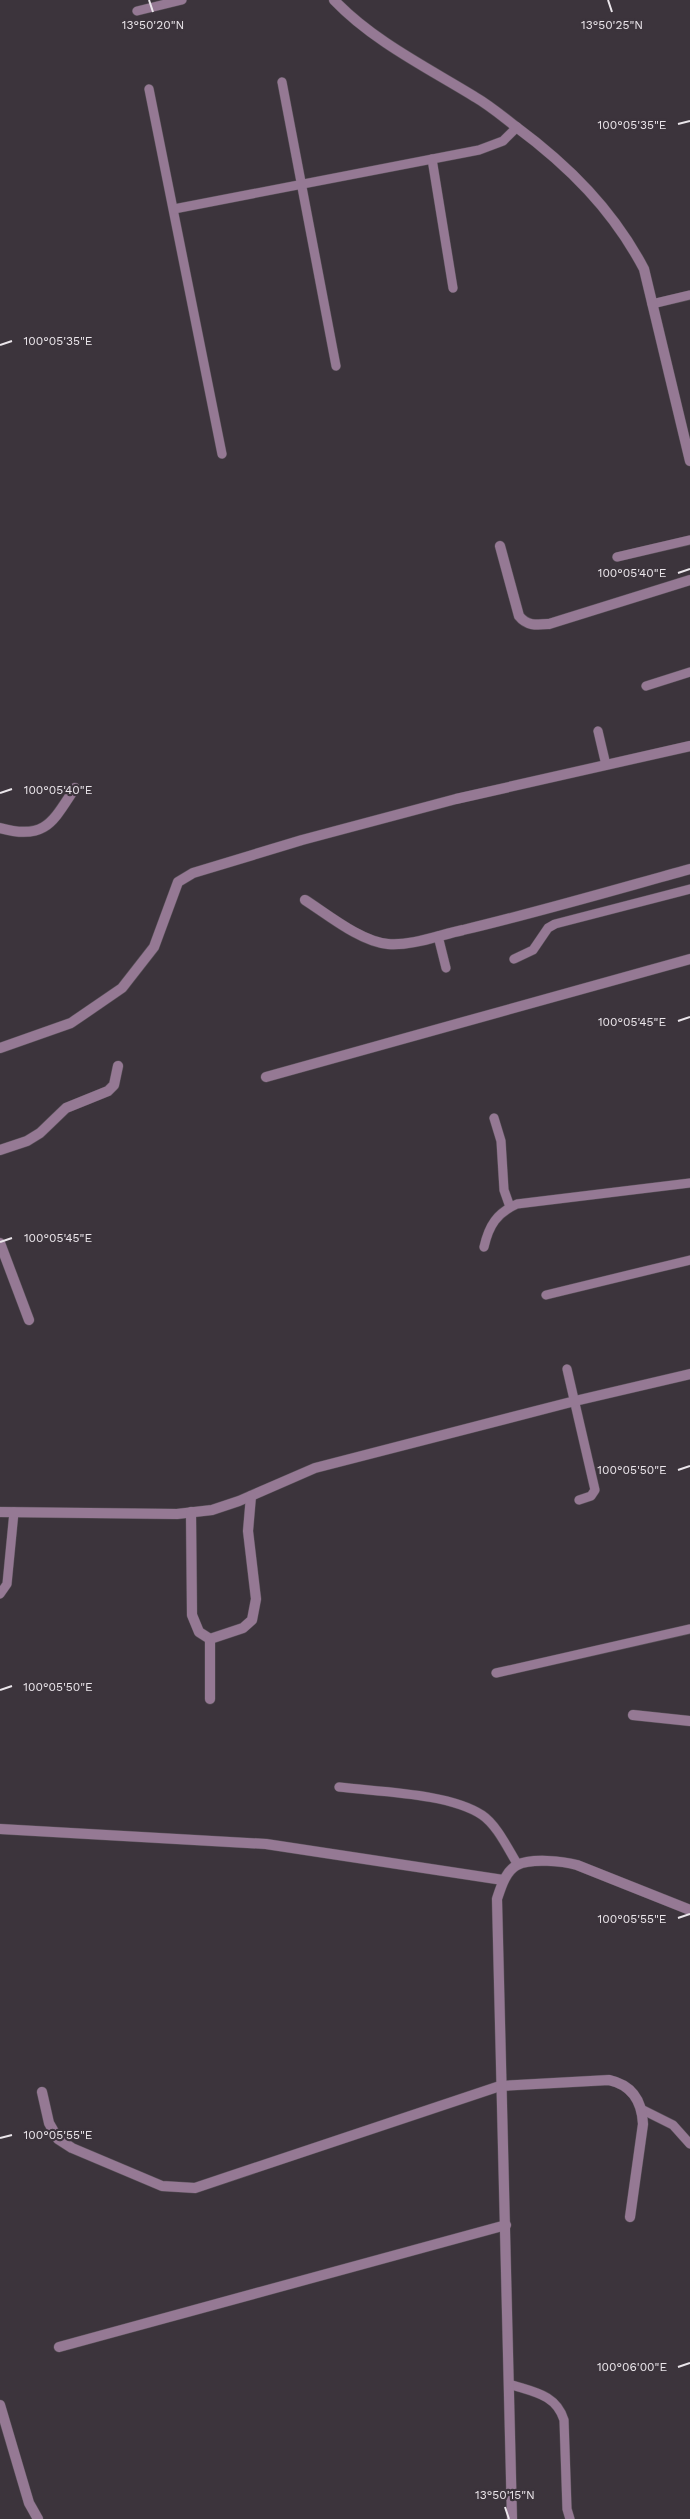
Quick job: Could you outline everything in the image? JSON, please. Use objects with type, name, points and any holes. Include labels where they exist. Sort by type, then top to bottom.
[{"type":"street","points":[[334,0],[387,43],[478,98],[517,127],[580,180],[608,211],[630,243],[644,270],[690,461]]},
{"type":"street","points":[[500,546],[519,616],[524,622],[532,625],[548,624],[690,580]]},
{"type":"street","points":[[0,1048],[71,1023],[122,988],[154,947],[178,882],[193,873],[302,840],[456,799],[690,746]]},
{"type":"street","points":[[0,828],[17,833],[45,828],[76,788]]},
{"type":"street","points":[[305,900],[345,926],[375,941],[388,944],[406,943],[497,922],[690,869]]},
{"type":"street","points":[[266,1078],[690,959]]},
{"type":"street","points":[[0,1150],[27,1141],[40,1133],[66,1108],[108,1091],[114,1085],[118,1066]]},
{"type":"street","points":[[0,1243],[29,1320]]},
{"type":"street","points":[[0,1512],[191,1512],[212,1510],[251,1496],[315,1468],[575,1400],[690,1374]]},
{"type":"street","points":[[210,1639],[243,1628],[252,1620],[256,1599],[248,1531],[251,1496]]},
{"type":"street","points":[[191,1512],[192,1615],[199,1632],[210,1639]]},
{"type":"street","points":[[210,1639],[210,1699]]},
{"type":"street","points":[[633,1716],[690,1721]]},
{"type":"street","points":[[0,1828],[266,1844],[503,1880]]},
{"type":"street","points":[[512,2519],[506,2225],[500,2086],[497,1899],[503,1880],[518,1865],[546,1861],[577,1865],[690,1910]]},
{"type":"street","points":[[42,2092],[49,2123],[58,2139],[72,2148],[162,2186],[195,2188],[500,2086],[609,2080],[622,2083],[632,2090],[643,2110],[643,2124],[630,2217]]},
{"type":"street","points":[[59,2347],[506,2225]]},
{"type":"street","points":[[0,2404],[30,2503],[38,2519]]},
{"type":"lane","points":[[136,11],[182,0]]},
{"type":"lane","points":[[282,82],[336,366]]},
{"type":"lane","points":[[149,89],[222,454]]},
{"type":"lane","points":[[174,209],[491,147],[503,141],[517,127]]},
{"type":"lane","points":[[432,160],[453,288]]},
{"type":"lane","points":[[652,304],[690,295]]},
{"type":"lane","points":[[617,557],[690,540]]},
{"type":"lane","points":[[646,686],[690,672]]},
{"type":"lane","points":[[598,731],[606,765]]},
{"type":"lane","points":[[514,959],[533,950],[548,928],[556,924],[690,889]]},
{"type":"lane","points":[[438,936],[446,968]]},
{"type":"lane","points":[[494,1118],[501,1140],[504,1190],[510,1207]]},
{"type":"lane","points":[[484,1247],[492,1222],[510,1207],[528,1201],[690,1183]]},
{"type":"lane","points":[[546,1295],[690,1260]]},
{"type":"lane","points":[[567,1369],[595,1490],[591,1496],[579,1500]]},
{"type":"lane","points":[[0,1594],[7,1584],[14,1512]]},
{"type":"lane","points":[[496,1674],[690,1629]]},
{"type":"lane","points":[[339,1787],[431,1798],[460,1805],[482,1815],[500,1837],[518,1865]]},
{"type":"lane","points":[[643,2110],[673,2125],[690,2144]]},
{"type":"lane","points":[[510,2384],[550,2398],[560,2407],[564,2420],[567,2509],[570,2519]]}]
